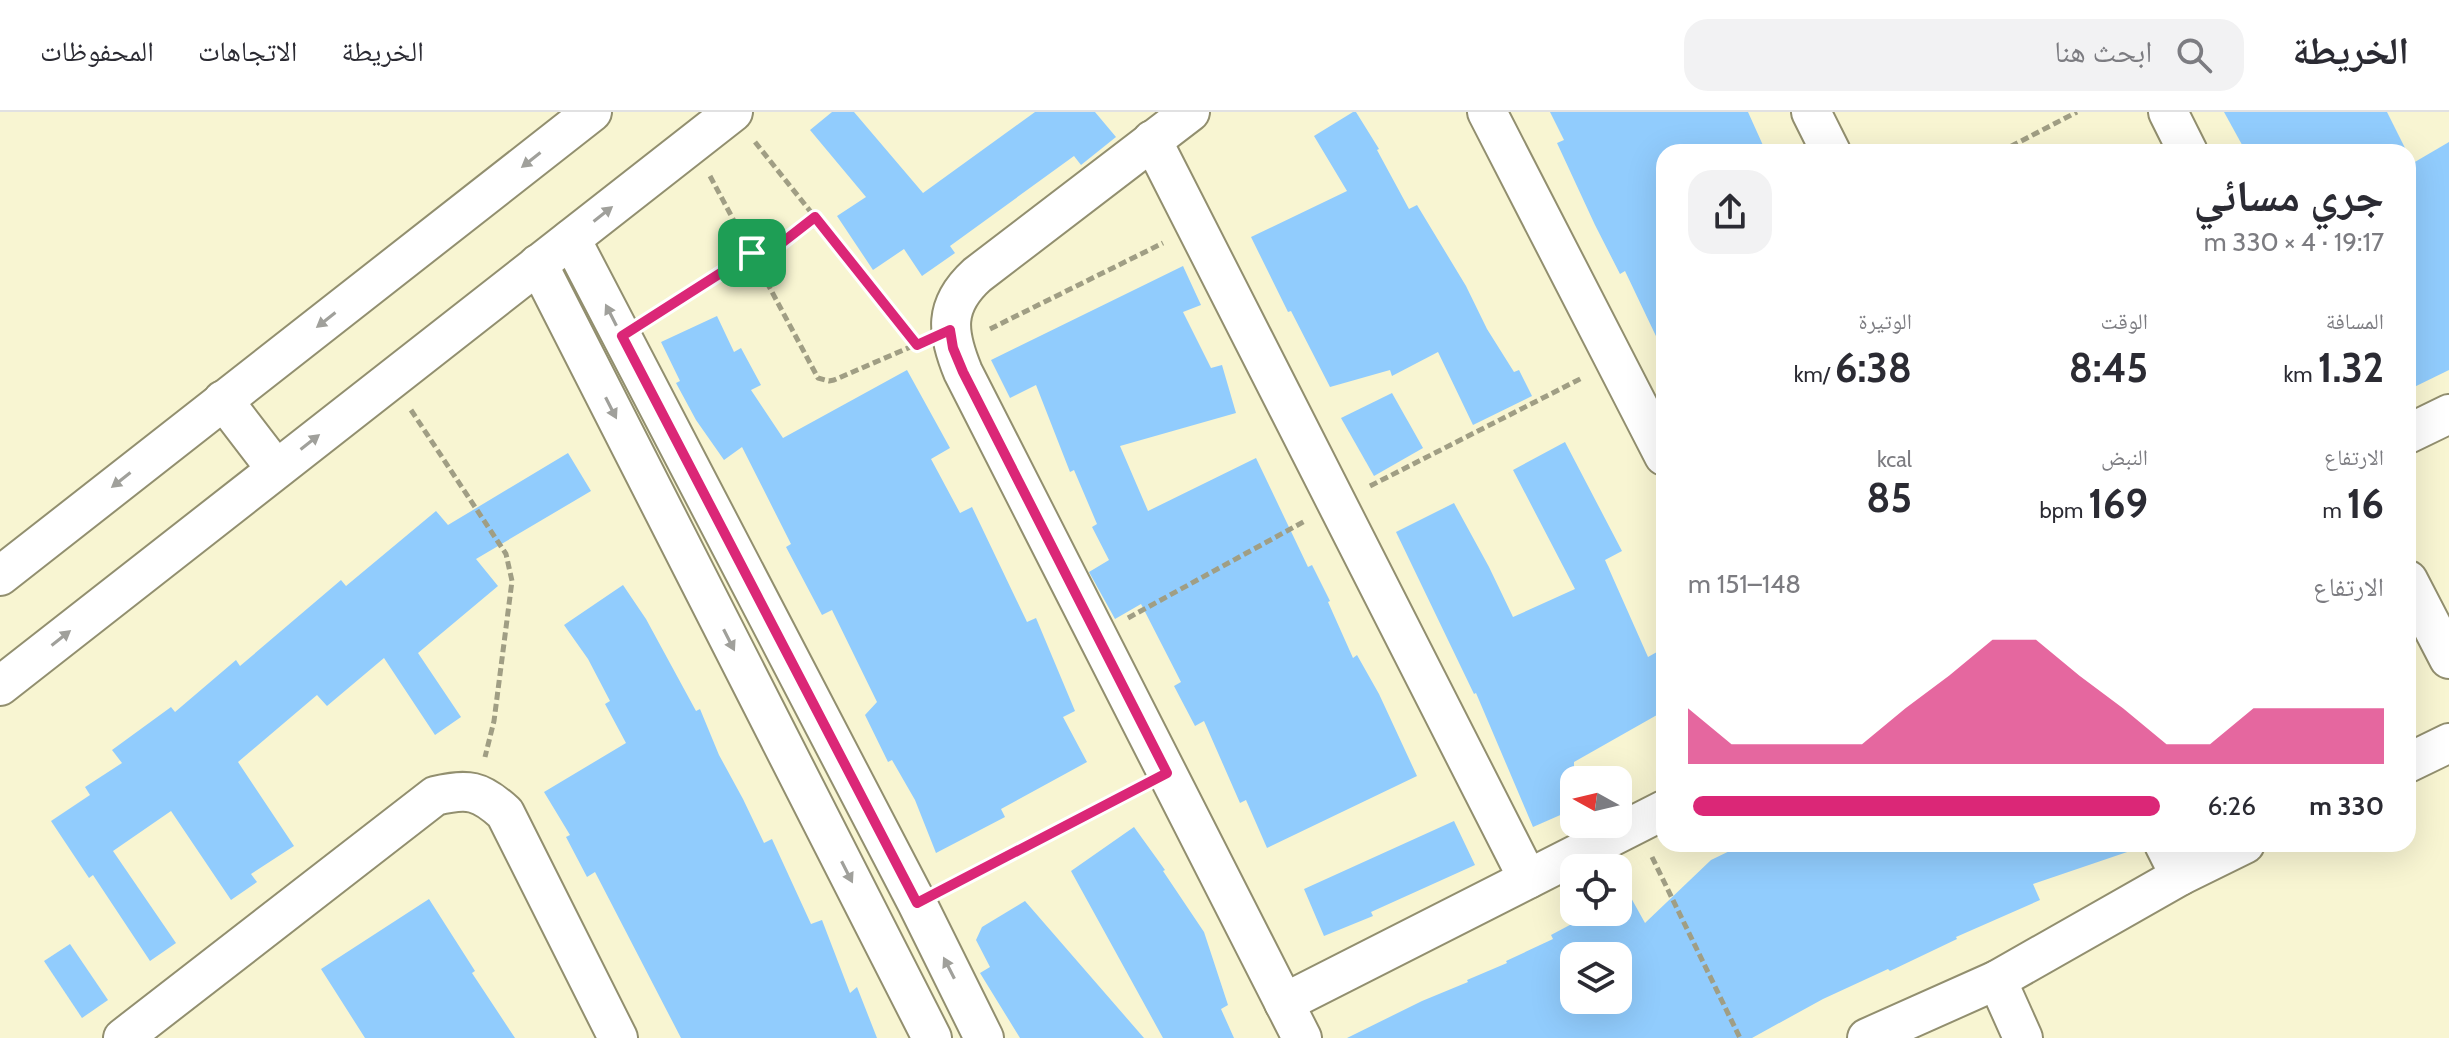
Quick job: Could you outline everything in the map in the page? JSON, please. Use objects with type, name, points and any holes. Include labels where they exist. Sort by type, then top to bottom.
[{"type":"street","points":[[0,576],[592,112]]},
{"type":"street","points":[[1190,112],[963,287],[940,341],[970,386],[1302,1038]]},
{"type":"street","points":[[1487,112],[1656,440]]},
{"type":"street","points":[[1811,112],[1827,144]]},
{"type":"street","points":[[2168,112],[2184,144]]},
{"type":"street","points":[[0,686],[732,113]]},
{"type":"street","points":[[1152,140],[1528,879]]},
{"type":"street","points":[[571,239],[917,903],[984,1038]]},
{"type":"street","points":[[538,264],[932,1038]]},
{"type":"street","points":[[223,400],[276,469]]},
{"type":"street","points":[[2416,430],[2449,414]]},
{"type":"street","points":[[2416,595],[2449,659]]},
{"type":"street","points":[[2416,759],[2449,743]]},
{"type":"street","points":[[123,1038],[435,796],[460,790],[486,795],[505,813],[618,1038]]},
{"type":"street","points":[[1284,1003],[1650,817]]},
{"type":"street","points":[[1867,1038],[1997,980],[2172,860],[2208,852]]},
{"type":"street","points":[[1997,980],[2023,1038]]},
{"type":"path","points":[[2015,144],[2077,112]]},
{"type":"path","points":[[732,113],[815,217],[940,341]]},
{"type":"path","points":[[692,144],[814,374],[823,380],[834,380],[940,341],[1197,226]]},
{"type":"path","points":[[756,263],[815,217]]},
{"type":"path","points":[[622,336],[752,253]]},
{"type":"path","points":[[391,379],[506,554],[512,581],[494,721],[485,759],[460,790]]},
{"type":"path","points":[[917,903],[1167,773]]},
{"type":"path","points":[[1664,852],[1740,1038]]},
{"type":"building","points":[[832,112],[854,112],[923,193],[1035,112],[1095,112],[1116,137],[1081,165],[1074,156],[950,246],[955,253],[922,276],[904,249],[873,270],[837,216],[866,197],[810,130]]},
{"type":"building","points":[[1356,112],[1379,149],[1409,209],[1417,205],[1466,286],[1487,329],[1514,372],[1519,370],[1532,396],[1473,425],[1438,352],[1392,376],[1390,370],[1330,387],[1251,237],[1347,191],[1314,136]]},
{"type":"building","points":[[1550,112],[1748,112],[1762,144],[1656,144],[1656,336],[1625,271],[1620,274],[1595,225],[1557,143],[1564,140]]},
{"type":"building","points":[[2224,112],[2387,112],[2403,144],[2242,144]]},
{"type":"building","points":[[2449,142],[2449,370],[2416,386],[2416,161]]},
{"type":"building","points":[[1183,266],[1201,305],[1183,312],[1211,368],[1222,365],[1236,413],[1120,446],[1148,511],[1256,458],[1308,567],[1312,565],[1330,601],[1353,658],[1357,655],[1379,694],[1417,776],[1267,848],[1246,800],[1240,803],[1204,721],[1195,726],[1174,686],[1181,682],[1141,604],[1115,619],[1089,572],[1109,560],[1092,527],[1097,524],[1074,470],[1070,472],[1036,385],[1010,398],[991,360]]},
{"type":"building","points":[[717,316],[734,352],[741,348],[761,385],[751,390],[783,438],[907,370],[950,448],[931,459],[960,513],[972,507],[1027,622],[1036,618],[1075,711],[1063,717],[1087,762],[1001,809],[1005,817],[936,853],[915,800],[892,760],[888,762],[865,715],[877,702],[832,610],[822,615],[786,547],[791,544],[742,447],[724,460],[696,420],[676,383],[680,381],[661,342]]},
{"type":"building","points":[[1392,393],[1423,448],[1374,476],[1341,418]]},
{"type":"building","points":[[1565,442],[1622,551],[1605,560],[1648,657],[1656,652],[1656,716],[1574,762],[1574,766],[1560,766],[1560,815],[1533,827],[1476,693],[1396,532],[1454,503],[1513,617],[1575,589],[1513,470]]},
{"type":"building","points":[[568,453],[591,491],[476,559],[498,586],[418,653],[461,717],[435,735],[384,658],[327,706],[317,695],[238,762],[294,846],[251,874],[257,882],[231,900],[171,811],[113,851],[176,943],[150,961],[93,875],[89,878],[51,821],[90,795],[85,787],[122,763],[112,750],[171,707],[175,712],[236,660],[240,666],[341,580],[346,586],[436,511],[448,525]]},
{"type":"building","points":[[623,585],[646,619],[696,711],[700,709],[719,755],[764,843],[772,839],[811,924],[822,920],[850,993],[857,987],[877,1038],[681,1038],[595,872],[587,877],[566,837],[570,835],[544,792],[626,743],[605,704],[610,701],[588,659],[564,625]]},
{"type":"building","points":[[1454,821],[1475,865],[1371,912],[1373,916],[1324,936],[1304,889]]},
{"type":"building","points":[[1134,827],[1204,932],[1228,1005],[1221,1009],[1234,1038],[1163,1038],[1071,871]]},
{"type":"building","points":[[1728,852],[2127,852],[2033,884],[2040,900],[1823,999],[1752,1038],[1347,1038],[1507,963],[1553,939],[1551,935],[1568,926],[1632,926],[1632,900],[1645,923],[1711,860]]},
{"type":"building","points":[[429,899],[515,1038],[365,1038],[321,969]]},
{"type":"building","points":[[1025,901],[1144,1038],[1020,1038],[980,973],[990,967],[976,940],[982,927]]},
{"type":"building","points":[[70,944],[108,1000],[82,1018],[44,961]]},
{"type":"route","points":[[815,217],[917,345],[950,330],[953,348],[963,372],[1167,773],[917,903],[622,336],[752,253],[756,263],[815,217]]}]
